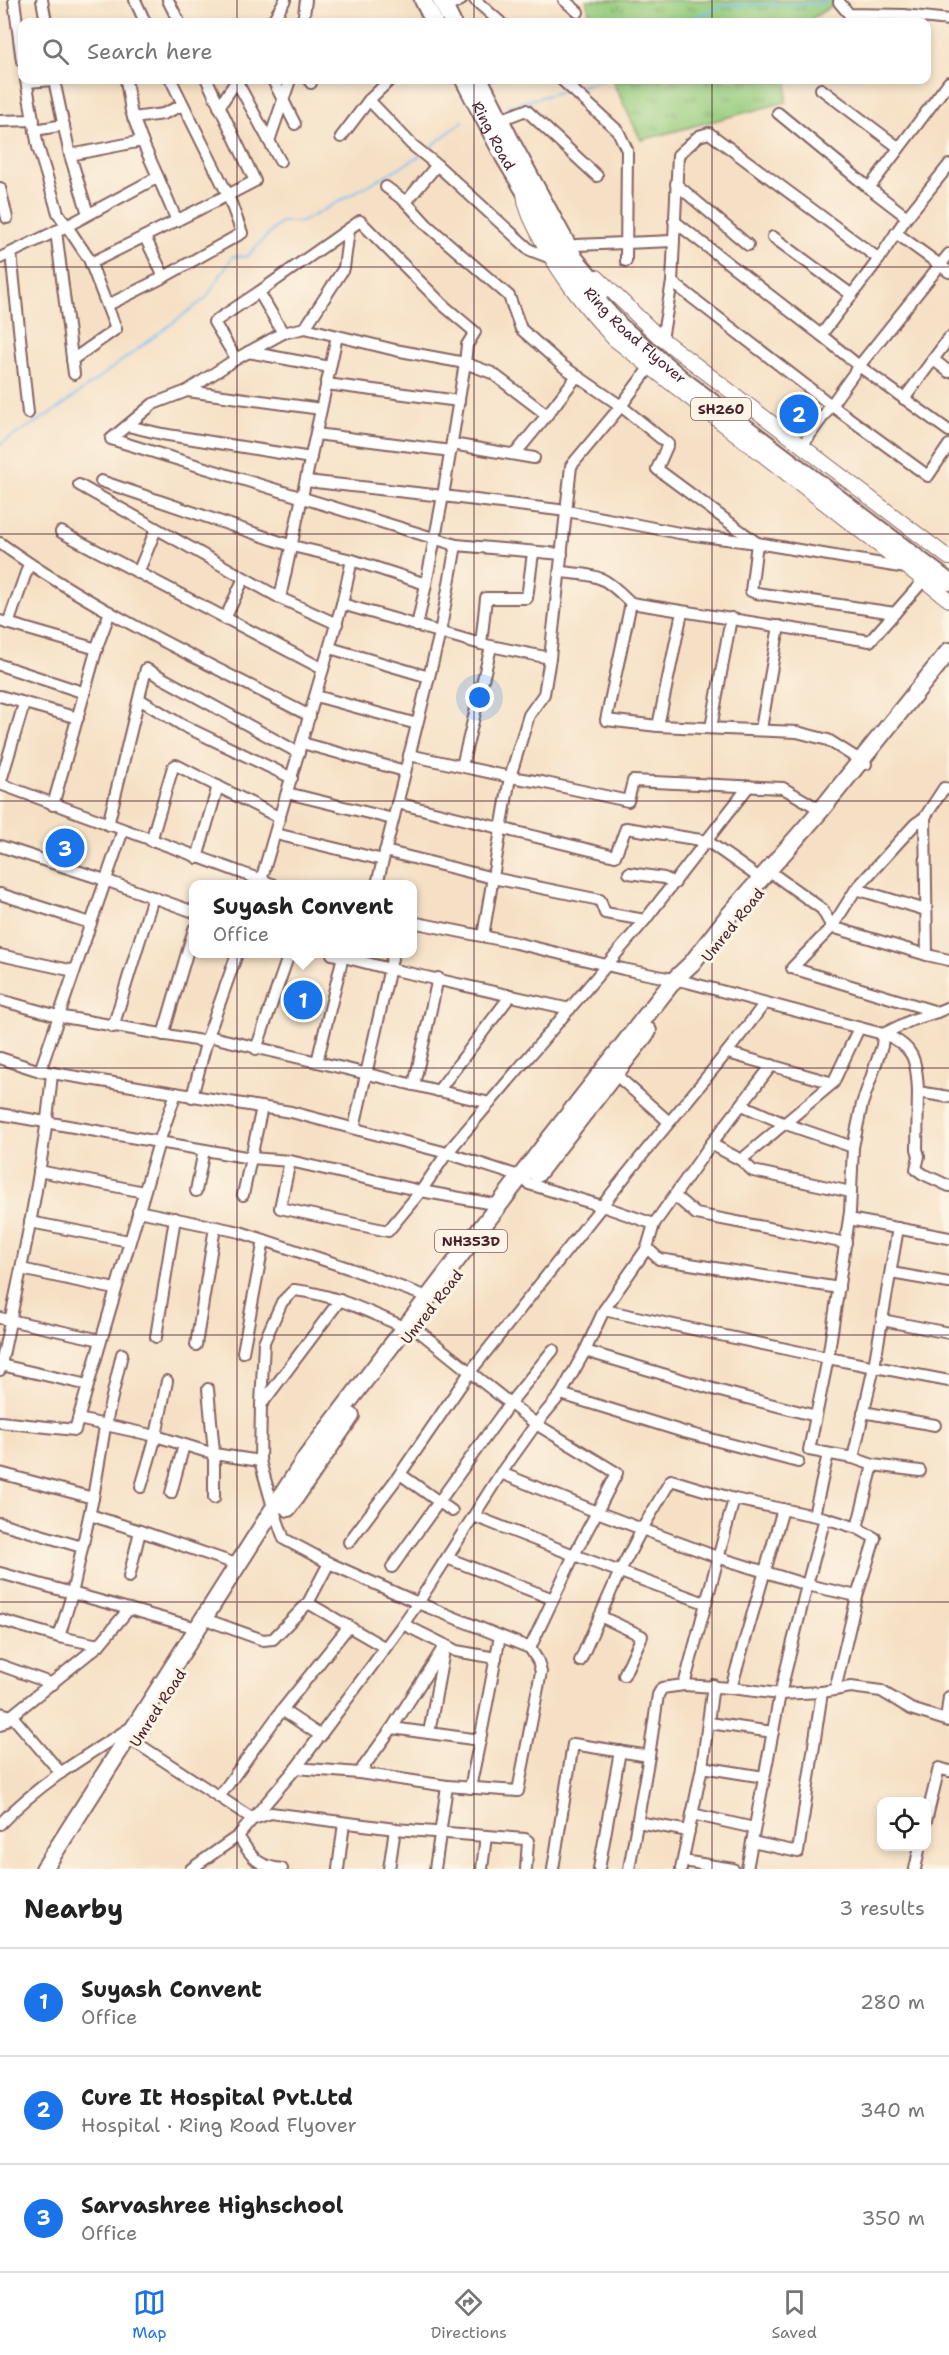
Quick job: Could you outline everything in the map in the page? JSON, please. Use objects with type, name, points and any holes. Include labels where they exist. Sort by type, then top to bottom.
[{"type":"highway","points":[[423,0],[432,18]]},
{"type":"highway","name":"Ring Road","points":[[466,84],[530,188]]},
{"type":"highway","name":"Ring Road","points":[[482,84],[501,120],[530,188]]},
{"type":"highway","name":"Ring Road Flyover","points":[[530,188],[575,259],[621,314],[651,340],[949,570]]},
{"type":"highway","name":"Ring Road Flyover","points":[[530,188],[578,280],[620,326],[683,380],[949,582]]},
{"type":"highway","name":"NH353D","points":[[44,1869],[142,1726],[276,1517],[307,1456],[382,1364],[410,1327],[428,1297],[499,1205],[525,1180],[547,1142],[681,981],[730,914],[769,878],[949,651]]},
{"type":"highway","name":"Umred Road","points":[[769,878],[863,762],[949,668]]},
{"type":"highway","name":"Umred Road","points":[[410,1327],[525,1180],[615,1074],[681,981]]},
{"type":"highway","name":"NH353D","points":[[205,1625],[239,1566],[276,1517]]},
{"type":"highway","name":"Umred Road","points":[[54,1869],[132,1741]]},
{"type":"main road","points":[[949,558],[662,339],[594,273],[546,190],[530,188],[525,208],[551,258],[580,301],[614,339],[949,600]]},
{"type":"street","points":[[14,0],[18,30]]},
{"type":"street","points":[[42,0],[44,18]]},
{"type":"street","points":[[135,0],[143,18]]},
{"type":"street","points":[[168,0],[177,18]]},
{"type":"street","points":[[276,18],[285,0]]},
{"type":"street","points":[[304,18],[306,0]]},
{"type":"street","points":[[446,10],[461,0]]},
{"type":"street","points":[[475,0],[495,18]]},
{"type":"street","points":[[564,0],[578,12]]},
{"type":"street","points":[[839,2],[849,14],[904,15],[949,20]]},
{"type":"street","points":[[869,188],[949,81]]},
{"type":"street","points":[[27,84],[38,147],[62,228],[74,374]]},
{"type":"street","points":[[54,84],[70,155],[88,214]]},
{"type":"street","points":[[127,84],[133,118],[177,221]]},
{"type":"street","points":[[108,305],[164,277],[242,233],[228,195],[173,84]]},
{"type":"street","points":[[91,263],[255,181],[209,84]]},
{"type":"street","points":[[219,107],[233,84]]},
{"type":"street","points":[[238,84],[280,161]]},
{"type":"street","points":[[275,84],[295,124]]},
{"type":"street","points":[[269,141],[289,84]]},
{"type":"street","points":[[341,137],[369,100],[386,84]]},
{"type":"street","points":[[566,84],[624,139],[627,150],[626,261]]},
{"type":"street","points":[[821,89],[898,147]]},
{"type":"street","points":[[369,100],[423,153],[530,250],[551,258]]},
{"type":"street","points":[[133,118],[163,114],[183,105]]},
{"type":"street","points":[[501,120],[526,110],[597,176]]},
{"type":"street","points":[[778,113],[908,218]]},
{"type":"street","points":[[0,121],[34,125],[63,125]]},
{"type":"street","points":[[662,339],[672,282],[678,155],[699,136],[709,133],[879,259]]},
{"type":"street","points":[[70,155],[142,141]]},
{"type":"street","points":[[406,202],[437,165]]},
{"type":"street","points":[[821,335],[949,165]]},
{"type":"street","points":[[0,258],[158,177]]},
{"type":"street","points":[[676,184],[748,245]]},
{"type":"street","points":[[386,187],[406,202],[428,225],[509,296],[521,329],[577,376],[621,406],[668,444],[657,469],[757,543]]},
{"type":"street","points":[[0,188],[7,218]]},
{"type":"street","points":[[236,359],[214,322],[360,221],[443,305],[475,332],[467,345],[452,448],[417,626]]},
{"type":"street","points":[[674,221],[859,366],[949,431]]},
{"type":"street","points":[[62,228],[91,263],[116,329],[72,360]]},
{"type":"street","points":[[305,328],[344,268],[349,230]]},
{"type":"street","points":[[896,233],[944,268]]},
{"type":"street","points":[[145,237],[164,277]]},
{"type":"street","points":[[773,237],[852,295]]},
{"type":"street","points":[[576,245],[673,241]]},
{"type":"street","points":[[11,253],[28,413]]},
{"type":"street","points":[[802,446],[859,366],[944,268],[949,254]]},
{"type":"street","points":[[672,282],[831,405],[928,476],[949,445]]},
{"type":"street","points":[[259,292],[283,333]]},
{"type":"street","points":[[547,416],[492,373],[465,363],[394,350],[305,328],[283,333],[236,359],[187,391],[153,404],[111,440],[456,545],[562,554]]},
{"type":"street","points":[[280,598],[337,336]]},
{"type":"street","points":[[904,399],[949,338]]},
{"type":"street","points":[[248,352],[330,367]]},
{"type":"street","points":[[934,360],[949,372]]},
{"type":"street","points":[[483,936],[510,777],[529,715],[544,694],[571,466],[649,368]]},
{"type":"street","points":[[514,454],[577,376]]},
{"type":"street","points":[[326,384],[459,401]]},
{"type":"street","points":[[187,391],[321,409]]},
{"type":"street","points":[[128,426],[162,434],[311,458]]},
{"type":"street","points":[[316,434],[534,458]]},
{"type":"street","points":[[306,480],[567,511],[680,533],[909,568]]},
{"type":"street","points":[[101,481],[292,546],[352,560],[426,584]]},
{"type":"street","points":[[79,485],[280,598],[337,624]]},
{"type":"street","points":[[138,573],[156,529]]},
{"type":"street","points":[[61,532],[323,669]]},
{"type":"street","points":[[0,543],[29,564],[110,612],[310,716]]},
{"type":"street","points":[[757,543],[751,591],[895,613]]},
{"type":"street","points":[[378,880],[440,633],[456,545]]},
{"type":"street","points":[[462,766],[486,645],[486,598],[527,598],[533,553]]},
{"type":"street","points":[[266,880],[280,818],[337,624],[352,560]]},
{"type":"street","points":[[29,564],[4,623],[97,649]]},
{"type":"street","points":[[560,572],[596,575],[609,581],[631,603],[870,641],[924,580]]},
{"type":"street","points":[[225,619],[244,578]]},
{"type":"street","points":[[631,603],[606,720],[657,726],[797,732],[828,740],[863,762]]},
{"type":"street","points":[[342,604],[486,645],[550,658]]},
{"type":"street","points":[[53,805],[97,649],[110,612]]},
{"type":"street","points":[[657,726],[682,612]]},
{"type":"street","points":[[711,728],[731,618]]},
{"type":"street","points":[[760,729],[779,626]]},
{"type":"street","points":[[330,648],[429,677]]},
{"type":"street","points":[[0,664],[85,693]]},
{"type":"street","points":[[108,825],[146,669],[300,748],[405,771]]},
{"type":"street","points":[[0,696],[78,718]]},
{"type":"street","points":[[316,696],[417,724]]},
{"type":"street","points":[[139,699],[182,725],[292,778]]},
{"type":"street","points":[[24,704],[0,784],[255,880]]},
{"type":"street","points":[[410,755],[628,801],[633,782],[783,788],[821,810]]},
{"type":"street","points":[[151,840],[173,767],[178,766],[280,818]]},
{"type":"street","points":[[197,858],[218,786]]},
{"type":"street","points":[[290,1161],[280,1208],[388,1231],[421,1191],[447,1153],[645,921],[750,786]]},
{"type":"street","points":[[937,1012],[792,968],[832,927],[856,889],[915,824],[925,817],[944,788],[949,789]]},
{"type":"street","points":[[287,793],[393,819]]},
{"type":"street","points":[[398,803],[615,856],[626,828],[707,841],[822,909],[832,927],[949,960]]},
{"type":"street","points":[[925,817],[927,955]]},
{"type":"street","points":[[88,1385],[1,1368],[48,1123],[46,1072],[58,1016],[123,830]]},
{"type":"street","points":[[276,834],[600,900],[605,913],[645,921]]},
{"type":"street","points":[[0,846],[189,910]]},
{"type":"street","points":[[629,873],[664,878],[675,882]]},
{"type":"street","points":[[856,889],[926,910]]},
{"type":"street","points":[[0,894],[90,923]]},
{"type":"street","points":[[113,1027],[153,897]]},
{"type":"street","points":[[417,923],[681,981],[901,1040],[913,1056],[918,1076],[917,1149],[919,1156],[916,1169],[949,1186]]},
{"type":"street","points":[[163,1035],[189,946]]},
{"type":"street","points":[[0,955],[74,971]]},
{"type":"street","points":[[192,1097],[208,1039],[236,958]]},
{"type":"street","points":[[256,1048],[288,958]]},
{"type":"street","points":[[317,1062],[336,958]]},
{"type":"street","points":[[348,958],[570,1009]]},
{"type":"street","points":[[354,1128],[392,958]]},
{"type":"street","points":[[414,1085],[438,978]]},
{"type":"street","points":[[438,1091],[511,995]]},
{"type":"street","points":[[0,1000],[58,1016],[113,1027],[208,1039],[256,1048],[490,1103]]},
{"type":"street","points":[[349,1542],[400,1474],[470,1372],[669,1122],[728,1053],[764,1004]]},
{"type":"street","points":[[883,1034],[912,1020],[949,1007]]},
{"type":"street","points":[[741,1161],[783,1123],[833,1083],[859,1028]]},
{"type":"street","points":[[883,1034],[882,1046],[861,1104],[853,1147],[846,1243],[828,1358],[809,1450],[854,1458],[873,1465],[920,1471]]},
{"type":"street","points":[[728,1053],[833,1083]]},
{"type":"street","points":[[0,1058],[46,1072],[291,1112],[447,1153],[654,1224]]},
{"type":"street","points":[[191,1869],[238,1836],[253,1819],[321,1736],[403,1624],[501,1473],[561,1394],[604,1310],[647,1248],[654,1224],[711,1144],[772,1065]]},
{"type":"street","points":[[615,1074],[669,1122]]},
{"type":"street","points":[[918,1092],[949,1097]]},
{"type":"street","points":[[0,1422],[75,1430],[138,1210],[176,1094]]},
{"type":"street","points":[[742,1105],[783,1123],[853,1147]]},
{"type":"street","points":[[243,1195],[262,1107]]},
{"type":"street","points":[[0,1116],[251,1158],[290,1161],[421,1191],[499,1205]]},
{"type":"street","points":[[711,1144],[741,1161],[753,1171],[851,1192]]},
{"type":"street","points":[[196,1191],[204,1150]]},
{"type":"street","points":[[39,1171],[144,1192]]},
{"type":"street","points":[[675,1196],[696,1214],[846,1243]]},
{"type":"street","points":[[138,1210],[264,1240],[428,1297]]},
{"type":"street","points":[[156,1337],[175,1218]]},
{"type":"street","points":[[849,1219],[949,1238]]},
{"type":"street","points":[[30,1222],[129,1241]]},
{"type":"street","points":[[196,1345],[215,1227]]},
{"type":"street","points":[[854,1458],[874,1367],[898,1228]]},
{"type":"street","points":[[243,1352],[264,1240]]},
{"type":"street","points":[[647,1248],[659,1259],[839,1288]]},
{"type":"street","points":[[21,1269],[115,1288]]},
{"type":"street","points":[[891,1273],[949,1283]]},
{"type":"street","points":[[296,1768],[359,1773],[447,1786],[518,1791],[541,1672],[538,1661],[530,1648],[418,1603],[288,1543],[283,1537],[260,1461],[261,1404],[264,1342],[282,1302],[294,1290],[312,1292],[340,1300],[410,1327],[536,1424],[617,1473],[574,1555],[530,1648]]},
{"type":"street","points":[[261,1404],[340,1300]]},
{"type":"street","points":[[604,1310],[828,1358],[949,1381]]},
{"type":"street","points":[[0,1318],[100,1340]]},
{"type":"street","points":[[882,1320],[949,1333]]},
{"type":"street","points":[[392,1567],[510,1403],[553,1350]]},
{"type":"street","points":[[585,1351],[816,1416]]},
{"type":"street","points":[[59,1637],[72,1594],[90,1515],[105,1426],[122,1354]]},
{"type":"street","points":[[141,1487],[156,1436],[167,1381]]},
{"type":"street","points":[[208,1389],[214,1454],[214,1498]]},
{"type":"street","points":[[561,1394],[684,1432],[798,1462]]},
{"type":"street","points":[[863,1412],[935,1425]]},
{"type":"street","points":[[78,1419],[156,1436],[214,1454],[260,1461]]},
{"type":"street","points":[[171,1493],[184,1444]]},
{"type":"street","points":[[747,1869],[780,1694],[807,1585],[828,1454]]},
{"type":"street","points":[[858,1528],[873,1465]]},
{"type":"street","points":[[0,1473],[93,1498]]},
{"type":"street","points":[[501,1473],[717,1557],[807,1585],[856,1596]]},
{"type":"street","points":[[400,1474],[452,1511]]},
{"type":"street","points":[[580,1661],[620,1571],[642,1528],[671,1480],[734,1499],[819,1517],[858,1528],[875,1538],[856,1596],[835,1689]]},
{"type":"street","points":[[684,1685],[734,1499]]},
{"type":"street","points":[[731,1688],[783,1509]]},
{"type":"street","points":[[90,1515],[239,1566]]},
{"type":"street","points":[[474,1516],[705,1603]]},
{"type":"street","points":[[0,1523],[82,1547]]},
{"type":"street","points":[[129,1577],[140,1531]]},
{"type":"street","points":[[447,1558],[553,1599]]},
{"type":"street","points":[[0,1573],[129,1609],[263,1640],[273,1639],[308,1603],[329,1563]]},
{"type":"street","points":[[308,1603],[384,1647]]},
{"type":"street","points":[[0,1725],[99,1645],[129,1609]]},
{"type":"street","points":[[600,1616],[642,1636],[624,1675]]},
{"type":"street","points":[[0,1620],[59,1637],[99,1645]]},
{"type":"street","points":[[403,1624],[456,1651],[496,1658]]},
{"type":"street","points":[[219,1797],[282,1710],[349,1626]]},
{"type":"street","points":[[470,1788],[500,1636]]},
{"type":"street","points":[[359,1773],[392,1728],[445,1645]]},
{"type":"street","points":[[429,1732],[445,1645]]},
{"type":"street","points":[[0,1665],[53,1684]]},
{"type":"street","points":[[713,1685],[710,1723],[682,1865],[733,1869]]},
{"type":"street","points":[[629,1869],[658,1695],[663,1688],[713,1685],[780,1694],[822,1692],[851,1687],[880,1691],[911,1709],[947,1721],[949,1697]]},
{"type":"street","points":[[752,1842],[798,1852],[822,1692]]},
{"type":"street","points":[[282,1710],[321,1736]]},
{"type":"street","points":[[0,1713],[12,1716],[62,1773]]},
{"type":"street","points":[[710,1723],[772,1732]]},
{"type":"street","points":[[0,1824],[15,1809],[62,1773],[142,1726]]},
{"type":"street","points":[[392,1728],[480,1740]]},
{"type":"street","points":[[132,1741],[253,1819]]},
{"type":"street","points":[[553,1869],[573,1744],[649,1756]]},
{"type":"street","points":[[599,1869],[620,1751]]},
{"type":"street","points":[[702,1767],[764,1777]]},
{"type":"street","points":[[931,1803],[939,1768],[949,1771]]},
{"type":"street","points":[[435,1869],[447,1786]]},
{"type":"street","points":[[253,1819],[271,1813],[395,1829],[525,1839],[528,1841],[526,1869]]},
{"type":"street","points":[[692,1814],[754,1828]]},
{"type":"street","points":[[637,1822],[689,1831]]},
{"type":"street","points":[[338,1869],[344,1823]]},
{"type":"street","points":[[389,1869],[395,1829]]},
{"type":"street","points":[[238,1836],[264,1867],[282,1869]]},
{"type":"street","points":[[482,1869],[486,1836]]},
{"type":"street","points":[[915,1869],[919,1851]]},
{"type":"green space","points":[[586,0],[842,0],[813,18],[591,18]]},
{"type":"green space","points":[[614,84],[788,84],[786,102],[641,140]]},
{"type":"waterway","points":[[692,18],[726,5],[818,4],[827,0]]},
{"type":"waterway","points":[[575,88],[590,84]]},
{"type":"waterway","points":[[506,107],[566,90]]},
{"type":"waterway","points":[[424,152],[463,121]]},
{"type":"waterway","points":[[0,444],[56,410],[206,298],[233,256],[246,257],[281,222],[302,222],[420,156]]},
{"type":"place","name":"Cure It Hospital Pvt.Ltd","points":[[799,414]]},
{"type":"place","name":"Sarvashree Highschool","points":[[65,848]]},
{"type":"place","name":"Suyash Convent","points":[[303,1000]]}]
